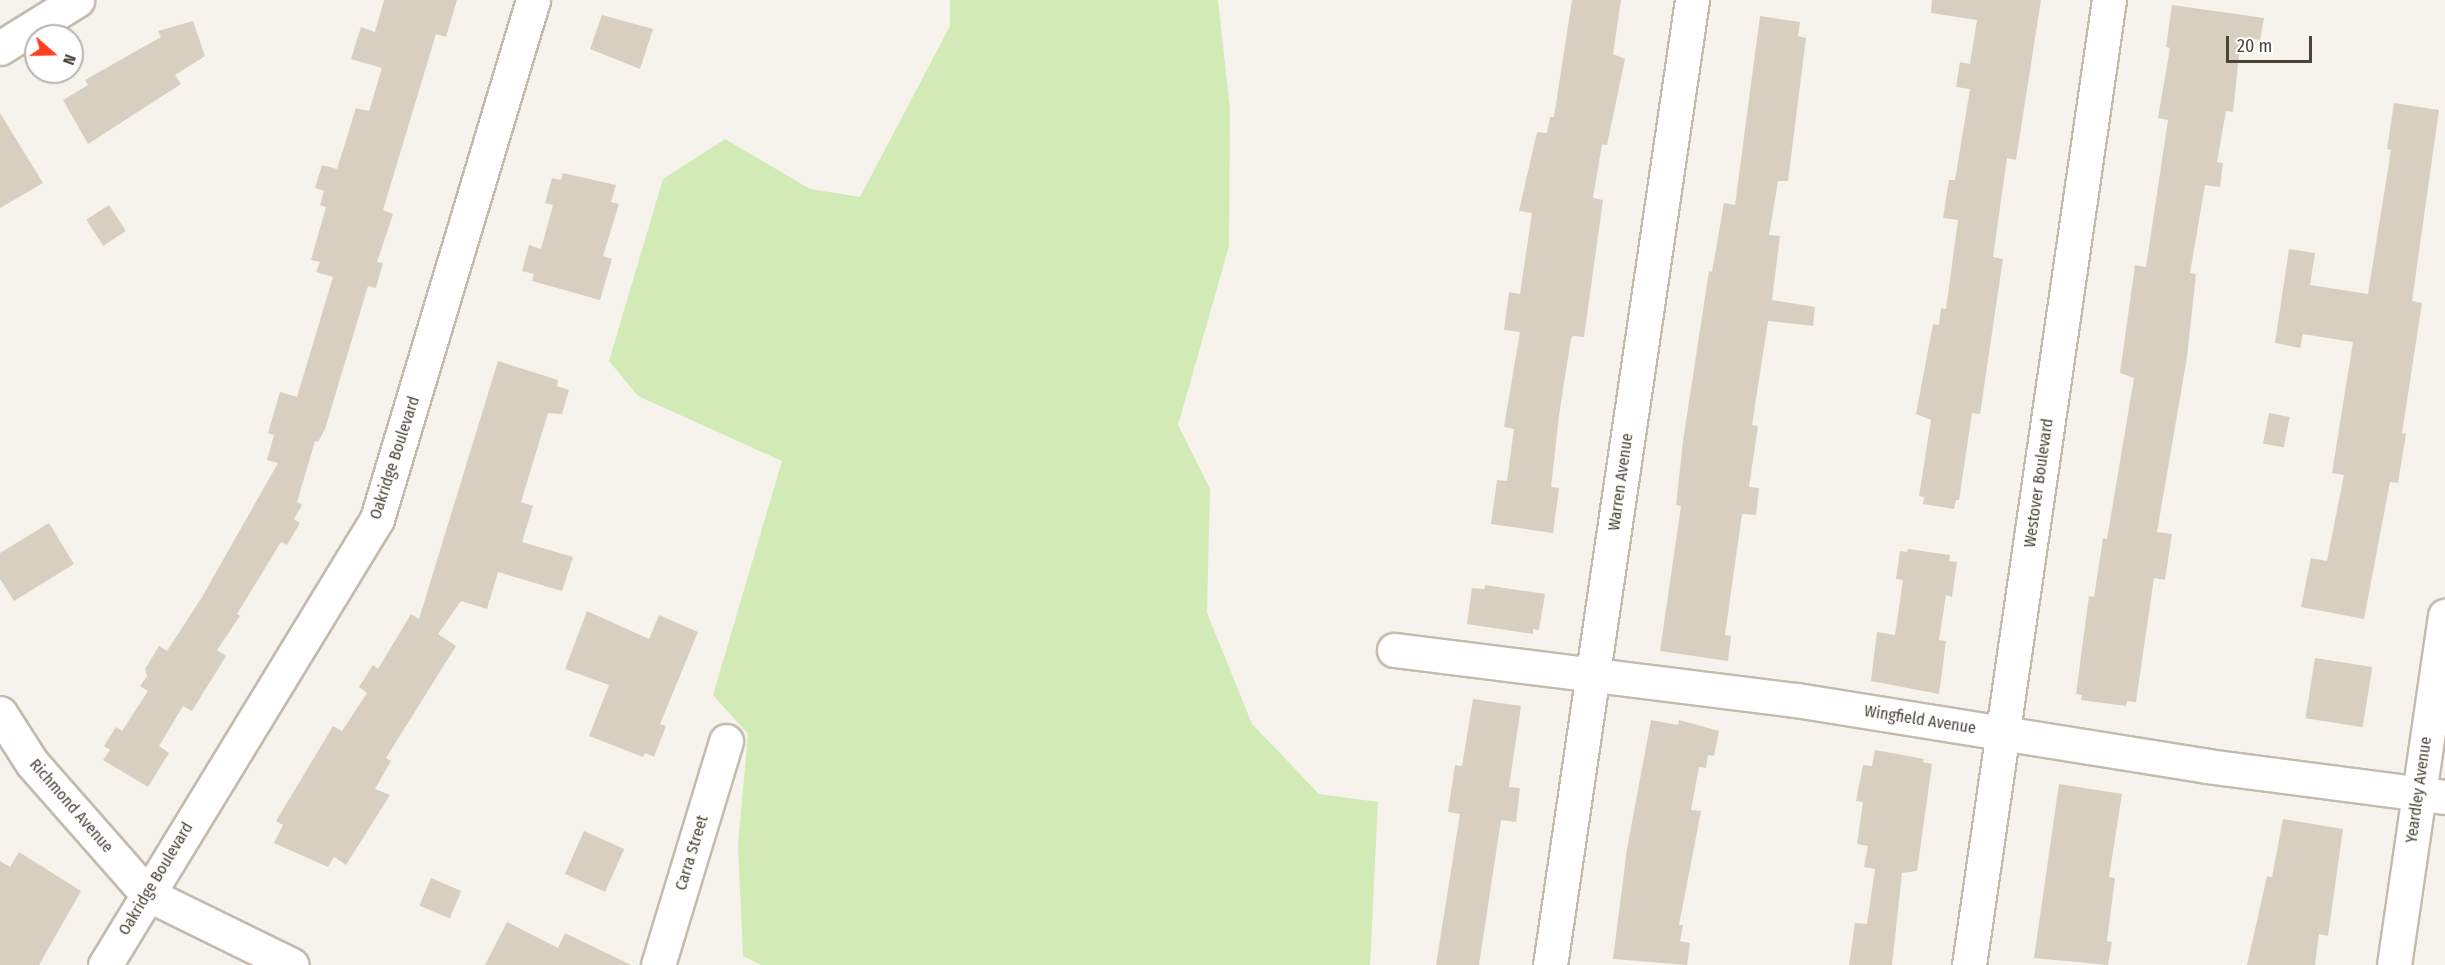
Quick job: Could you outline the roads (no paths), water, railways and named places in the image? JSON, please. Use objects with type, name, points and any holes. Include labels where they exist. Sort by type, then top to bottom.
[{"type":"street","points":[[0,48],[77,0]]},
{"type":"street","name":"Oakridge Boulevard","points":[[105,965],[377,519],[533,0]]},
{"type":"street","name":"Warren Avenue","points":[[1550,965],[1692,0]]},
{"type":"street","name":"Westover Boulevard","points":[[1969,965],[2109,0]]},
{"type":"street","name":"Yeardley Avenue","points":[[2394,965],[2432,795],[2445,616]]},
{"type":"street","name":"Wingfield Avenue","points":[[1394,650],[1593,672],[2207,766],[2432,795]]},
{"type":"street","name":"Richmond Avenue","points":[[0,713],[32,763],[147,894]]},
{"type":"street","name":"Carra Street","points":[[658,965],[726,741]]},
{"type":"street","points":[[147,894],[292,965]]}]
